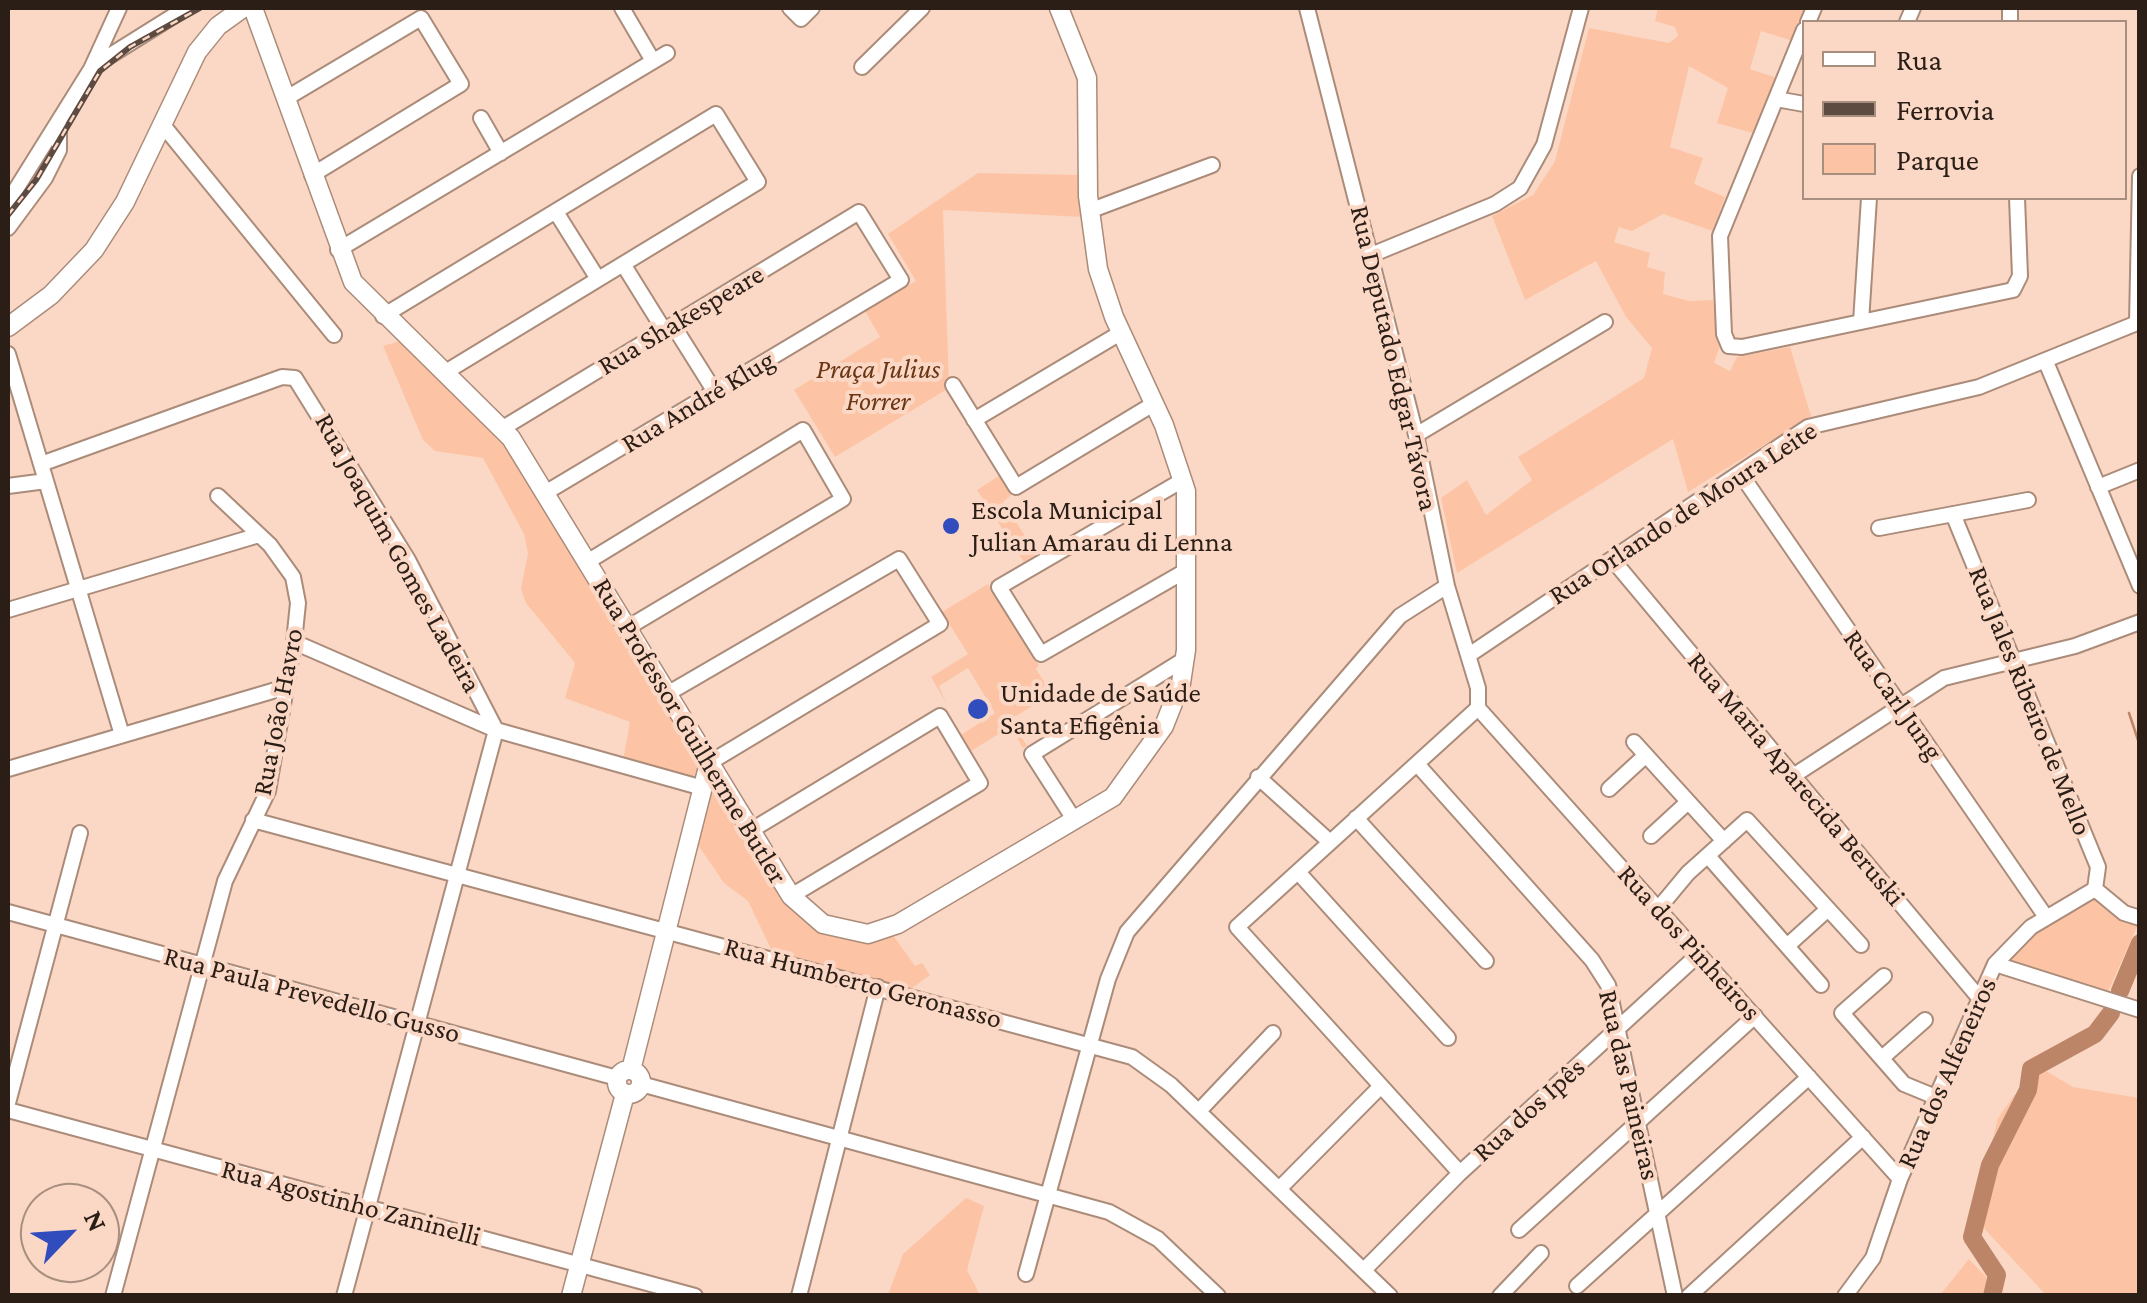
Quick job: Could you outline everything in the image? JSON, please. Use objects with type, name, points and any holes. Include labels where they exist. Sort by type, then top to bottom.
[{"type":"main road","name":"Rua Professor Guilherme Butler","points":[[253,8],[338,250],[353,282],[383,316],[503,428],[791,896],[823,924],[857,933],[878,933],[1113,797],[1164,726],[1177,699],[1185,659],[1183,480],[1098,269],[1089,211],[1087,78],[1059,8]]},
{"type":"main road","points":[[8,327],[51,295],[94,250],[125,202],[198,52],[231,11]]},
{"type":"main road","points":[[571,1296],[709,763]]},
{"type":"street","points":[[8,202],[90,69],[119,8]]},
{"type":"street","points":[[90,69],[186,8]]},
{"type":"street","points":[[622,8],[653,61]]},
{"type":"street","points":[[862,67],[922,8]]},
{"type":"street","name":"Rua Deputado Edgar Távora","points":[[1306,8],[1416,436],[1447,586],[1468,655],[1478,708]]},
{"type":"street","points":[[1371,255],[1494,204],[1520,188],[1544,145],[1581,8]]},
{"type":"street","points":[[285,99],[420,18],[462,84],[312,175]]},
{"type":"street","points":[[1802,35],[1720,236],[1724,334],[1729,346],[1861,322],[2018,286],[2013,200]]},
{"type":"street","points":[[338,250],[667,53]]},
{"type":"street","points":[[1776,99],[1802,104]]},
{"type":"street","points":[[383,316],[716,114],[758,182],[444,373]]},
{"type":"street","points":[[481,118],[501,152]]},
{"type":"street","points":[[8,228],[46,178],[59,150],[58,124]]},
{"type":"street","points":[[162,124],[334,335]]},
{"type":"street","points":[[1089,211],[1212,165]]},
{"type":"street","name":"Rua Orlando de Moura Leite","points":[[1468,655],[1819,422],[1955,394],[2046,362],[2137,323],[2140,176]]},
{"type":"street","points":[[1861,322],[1869,200]]},
{"type":"street","points":[[556,212],[598,279]]},
{"type":"street","name":"Rua André Klug","points":[[545,493],[901,280],[859,212]]},
{"type":"street","name":"Rua Shakespeare","points":[[503,428],[859,212]]},
{"type":"street","points":[[624,264],[715,392]]},
{"type":"street","points":[[1416,436],[1604,322]]},
{"type":"street","points":[[974,420],[1122,332]]},
{"type":"street","points":[[8,354],[122,735]]},
{"type":"street","points":[[2046,362],[2140,586]]},
{"type":"street","name":"Rua Joaquim Gomes Ladeira","points":[[41,464],[282,377],[295,378],[398,544],[496,730]]},
{"type":"street","points":[[953,386],[1016,487],[1154,403]]},
{"type":"street","points":[[587,562],[803,430],[843,499],[627,628]]},
{"type":"street","points":[[2098,487],[2140,470]]},
{"type":"street","name":"Rua Carl Jung","points":[[1740,472],[2046,917]]},
{"type":"street","points":[[1183,480],[999,587],[1041,654],[1187,570]]},
{"type":"street","points":[[8,486],[46,481]]},
{"type":"street","name":"Rua João Havro","points":[[113,1296],[228,871],[268,791],[294,642],[298,603],[292,577],[259,535],[218,496]]},
{"type":"street","points":[[1879,528],[2028,500]]},
{"type":"street","name":"Rua Jales Ribeiro de Mello","points":[[1953,514],[2098,867],[2095,889]]},
{"type":"street","points":[[8,610],[259,535]]},
{"type":"street","name":"Rua Maria Aparecida Beruski","points":[[1612,558],[1980,999]]},
{"type":"street","points":[[667,694],[899,559],[940,624],[709,763]]},
{"type":"street","points":[[1026,1274],[1112,964],[1127,932],[1400,616],[1447,586]]},
{"type":"street","points":[[1793,776],[1899,704],[1958,672],[2075,646],[2140,622]]},
{"type":"street","points":[[294,642],[496,730],[704,788]]},
{"type":"street","points":[[1075,821],[1032,754],[1185,659]]},
{"type":"street","points":[[8,769],[286,687]]},
{"type":"street","points":[[1460,1173],[1237,927],[1478,708]]},
{"type":"street","name":"Rua dos Pinheiros","points":[[1478,708],[1900,1178]]},
{"type":"street","points":[[750,831],[940,716],[980,783],[791,896]]},
{"type":"street","points":[[344,1296],[496,730]]},
{"type":"street","points":[[1634,742],[1724,841]]},
{"type":"street","points":[[1609,789],[1646,755]]},
{"type":"street","name":"Rua das Paineiras","points":[[1417,764],[1592,960],[1608,985],[1676,1296]]},
{"type":"street","points":[[1258,777],[1330,842]]},
{"type":"street","points":[[1651,836],[1688,802]]},
{"type":"street","points":[[1356,818],[1486,961]]},
{"type":"street","name":"Rua Humberto Geronasso","points":[[253,820],[1090,1044],[1147,1065],[1390,1296]]},
{"type":"street","points":[[1658,909],[1747,820],[1861,945]]},
{"type":"street","points":[[8,1106],[80,833]]},
{"type":"street","points":[[1708,856],[1822,984]]},
{"type":"street","points":[[1298,872],[1448,1038]]},
{"type":"street","points":[[2095,889],[2124,913],[2140,918]]},
{"type":"street","name":"Rua dos Alfeneiros","points":[[1845,1296],[1873,1258],[1900,1178],[1995,964],[2015,940],[2095,889]]},
{"type":"street","points":[[1787,946],[1828,909]]},
{"type":"street","name":"Rua Paula Prevedello Gusso","points":[[8,912],[1108,1212],[1142,1227],[1218,1296]]},
{"type":"street","name":"Rua dos Ipês","points":[[1364,1270],[1460,1173],[1699,954]]},
{"type":"street","points":[[1995,964],[2140,1010]]},
{"type":"street","points":[[1884,976],[1842,1013],[1904,1084],[1938,1098]]},
{"type":"street","points":[[798,1296],[878,988]]},
{"type":"street","points":[[1519,1230],[1755,1016]]},
{"type":"street","points":[[1882,1058],[1925,1020]]},
{"type":"street","points":[[1198,1112],[1273,1034]]},
{"type":"street","points":[[1577,1286],[1810,1077]]},
{"type":"street","points":[[1279,1189],[1382,1086]]},
{"type":"street","name":"Rua Agostinho Zaninelli","points":[[8,1106],[152,1149],[695,1296]]},
{"type":"street","points":[[1690,1296],[1863,1137]]},
{"type":"street","points":[[1500,1296],[1541,1253]]},
{"type":"green space","points":[[1658,8],[1806,8],[1793,41],[1761,31],[1750,69],[1780,79],[1756,134],[1717,123],[1728,88],[1689,66],[1670,147],[1703,158],[1694,184],[1725,197],[1713,231],[1663,214],[1632,231],[1619,227],[1614,242],[1650,253],[1647,267],[1665,272],[1663,294],[1689,301],[1713,300],[1720,346],[1714,363],[1730,371],[1737,357],[1790,347],[1811,416],[1688,492],[1673,439],[1457,573],[1441,498],[1467,480],[1486,515],[1532,480],[1518,457],[1644,378],[1652,348],[1626,317],[1596,261],[1525,300],[1492,216],[1533,195],[1555,161],[1589,28],[1669,43],[1678,36],[1675,27],[1655,21]]},
{"type":"green space","name":"Praça Julius Forrer","points":[[978,173],[1081,175],[1083,217],[943,210],[949,388],[835,457],[794,390],[880,337],[865,311],[916,281],[888,234]]},
{"type":"green space","points":[[400,341],[501,435],[703,763],[699,782],[623,761],[630,722],[565,698],[575,663],[526,603],[521,589],[528,553],[524,534],[483,458],[435,451],[423,440],[383,346]]},
{"type":"green space","points":[[999,476],[1011,495],[1003,502],[1037,554],[1024,562],[977,490]]},
{"type":"green space","points":[[988,584],[1039,665],[1036,669],[1052,694],[1011,719],[1027,746],[1023,748],[1010,727],[971,751],[961,735],[995,713],[968,668],[939,686],[946,703],[931,677],[968,654],[942,612]]},
{"type":"green space","points":[[714,783],[788,902],[867,940],[893,935],[915,966],[922,963],[930,975],[908,991],[773,953],[748,901],[724,883],[698,845]]},
{"type":"green space","points":[[2095,892],[2139,922],[2107,994],[2004,960],[2018,942]]},
{"type":"green space","points":[[2036,1065],[2073,1087],[2139,1098],[2139,1295],[2046,1295],[1979,1223],[1981,1187],[1998,1118]]},
{"type":"green space","points":[[966,1198],[984,1206],[967,1270],[980,1295],[888,1295],[903,1254]]},
{"type":"green space","points":[[1969,1259],[2003,1295],[1940,1295]]},
{"type":"waterway","points":[[2129,713],[2140,746]]},
{"type":"waterway","points":[[2120,991],[2140,943]]},
{"type":"waterway","points":[[1992,1296],[1997,1275],[1972,1237],[1990,1165],[2028,1090],[2031,1069],[2095,1034],[2111,1013]]},
{"type":"railway","points":[[8,215],[36,180],[100,71],[130,47],[200,8]]},
{"type":"place","name":"Escola Municipal Julian Amarau di Lenna","points":[[951,526]]},
{"type":"place","name":"Unidade de Saúde Santa Efigênia","points":[[978,709]]}]
